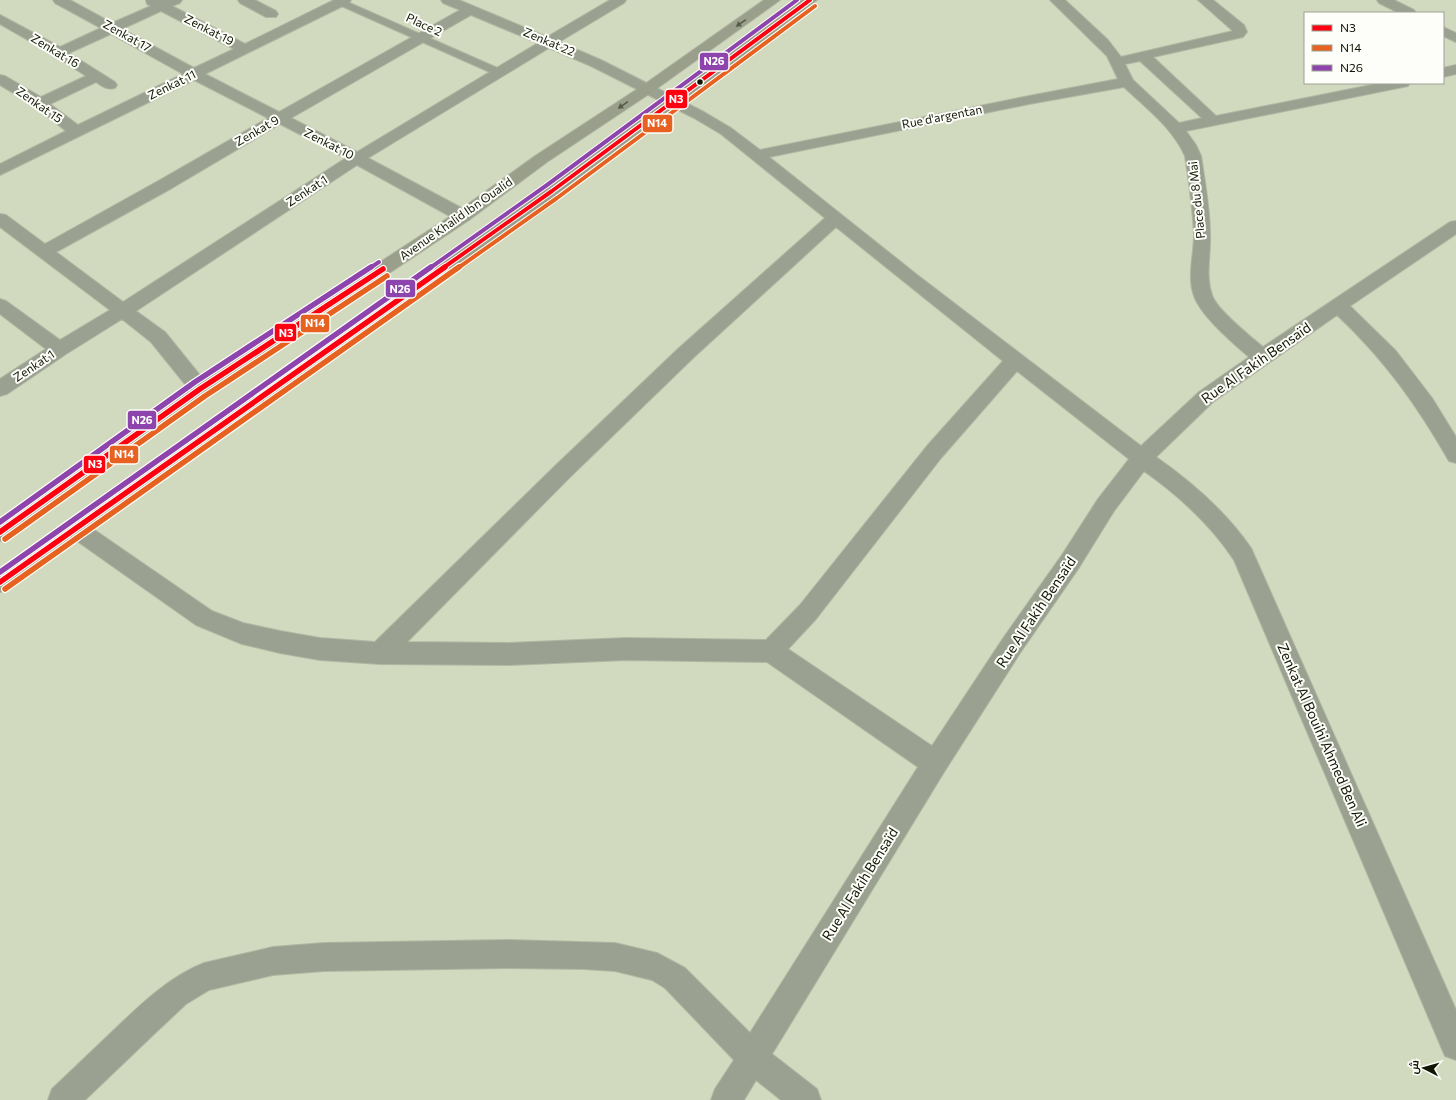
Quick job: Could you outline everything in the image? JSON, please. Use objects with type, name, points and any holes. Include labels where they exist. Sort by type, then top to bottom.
[{"type":"main road","name":"Avenue Khalid Ibn Oualid","points":[[0,532],[200,389],[463,216],[541,159],[647,89],[773,0]]},
{"type":"main road","points":[[0,582],[545,195],[810,0]]},
{"type":"street","name":"Zenkat 17","points":[[60,0],[114,28],[194,74]]},
{"type":"street","name":"Zenkat 22","points":[[448,0],[596,62],[706,119],[726,131],[758,155],[834,219]]},
{"type":"street","name":"Place du 8 Mai","points":[[1057,0],[1113,54],[1127,82],[1176,128],[1190,150],[1195,170],[1202,233],[1202,254],[1199,270],[1203,296],[1209,306],[1232,331],[1262,357]]},
{"type":"street","points":[[1117,62],[1238,34],[1240,32],[1239,28],[1205,0]]},
{"type":"street","points":[[1384,0],[1407,12]]},
{"type":"street","points":[[249,1],[271,14]]},
{"type":"street","name":"Zenkat 11","points":[[0,170],[340,1]]},
{"type":"street","name":"Zenkat 1","points":[[0,389],[59,349],[122,311],[357,158],[550,42],[612,1]]},
{"type":"street","points":[[59,52],[114,28],[163,2]]},
{"type":"street","name":"Zenkat 19","points":[[163,2],[246,49]]},
{"type":"street","name":"Zenkat 9","points":[[44,252],[166,184],[471,9]]},
{"type":"street","name":"Zenkat 16","points":[[0,19],[59,52],[110,85]]},
{"type":"street","points":[[7,36],[20,30]]},
{"type":"street","points":[[1444,32],[1456,38]]},
{"type":"street","points":[[1143,56],[1213,121]]},
{"type":"street","points":[[1444,73],[1456,69]]},
{"type":"street","name":"Zenkat 10","points":[[194,74],[357,158],[463,216]]},
{"type":"street","points":[[40,103],[96,76]]},
{"type":"street","name":"Zenkat 15","points":[[0,79],[40,103],[76,132]]},
{"type":"street","name":"Rue d'argentan","points":[[758,155],[1029,100],[1127,82]]},
{"type":"street","points":[[1176,128],[1398,84]]},
{"type":"street","points":[[0,150],[19,161]]},
{"type":"street","points":[[0,219],[158,338],[200,389]]},
{"type":"street","points":[[380,653],[561,473],[686,354],[834,219]]},
{"type":"street","name":"Zenkat Al Bouihi Ahmed Ben Ali","points":[[834,219],[1142,458],[1173,480],[1228,534],[1243,555],[1456,1045]]},
{"type":"street","name":"Rue Al Fakih Bensaïd","points":[[726,1100],[935,763],[1012,645],[1070,562],[1106,505],[1142,458],[1206,397],[1262,357],[1456,226]]},
{"type":"street","points":[[0,305],[59,349]]},
{"type":"street","points":[[1338,306],[1388,355],[1403,373],[1432,414],[1456,455]]},
{"type":"street","points":[[771,651],[808,612],[934,452],[1015,360]]},
{"type":"street","points":[[75,528],[204,618],[242,633],[280,642],[320,649],[380,653],[509,654],[626,649],[771,651],[935,763]]},
{"type":"street","points":[[63,1100],[142,1024],[176,994],[204,977],[273,961],[324,957],[584,955],[615,957],[638,962],[657,967],[675,978],[752,1057],[806,1100]]},
{"type":"lane","name":"Place 2","points":[[340,1],[498,72]]},
{"type":"transit line","name":"N26","points":[[0,572],[547,185],[797,0]]},
{"type":"transit line","name":"N3","points":[[0,582],[552,191],[810,0]]},
{"type":"transit line","name":"N14","points":[[5,589],[557,198],[815,6]]},
{"type":"transit line","name":"N26","points":[[0,522],[195,382],[379,262]]},
{"type":"transit line","name":"N3","points":[[0,532],[200,389],[383,269]]},
{"type":"transit line","name":"N14","points":[[5,539],[205,396],[387,276]]}]
